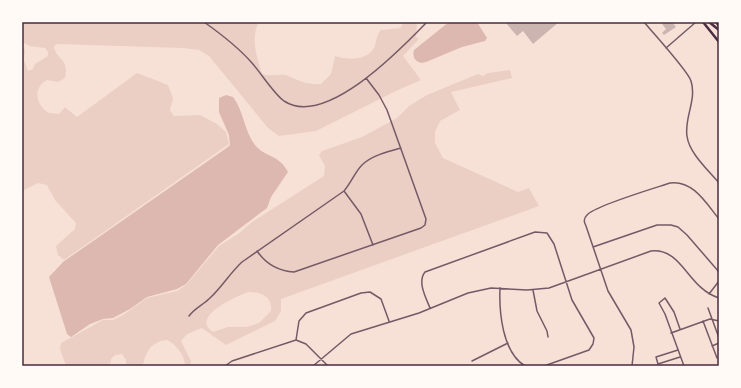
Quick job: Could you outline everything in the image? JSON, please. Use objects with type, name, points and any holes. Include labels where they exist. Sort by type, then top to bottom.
[{"type":"highway","points":[[703,22],[719,42]]},
{"type":"highway","points":[[709,22],[719,30]]},
{"type":"highway","points":[[716,22],[719,26]]},
{"type":"street","points":[[204,22],[237,47],[278,96],[293,106],[305,108],[316,106],[351,88],[366,78],[407,44],[427,22]]},
{"type":"street","points":[[644,22],[691,80],[693,92],[686,134],[689,144],[701,162],[719,183]]},
{"type":"street","points":[[665,48],[696,22]]},
{"type":"street","points":[[257,251],[262,258],[278,269],[294,272],[422,228],[425,225],[426,219],[387,110],[380,95],[366,78]]},
{"type":"street","points":[[189,316],[194,310],[213,295],[235,268],[344,191],[352,183],[362,165],[369,160],[401,148]]},
{"type":"street","points":[[632,366],[634,347],[631,330],[608,291],[592,248],[584,220],[587,214],[603,206],[670,183],[679,183],[692,188],[719,220]]},
{"type":"street","points":[[344,191],[361,214],[373,245]]},
{"type":"street","points":[[592,248],[657,225],[671,225],[678,227],[687,235],[719,272]]},
{"type":"street","points":[[430,309],[422,285],[422,277],[425,272],[540,231],[547,233],[553,240],[565,282],[576,308],[592,332],[594,338],[593,344],[589,350],[544,366]]},
{"type":"street","points":[[313,366],[348,336],[389,321],[430,309],[472,292],[500,288],[533,290],[549,288],[647,252],[661,251],[672,255],[696,284],[709,294],[719,298]]},
{"type":"street","points":[[709,294],[719,280]]},
{"type":"street","points":[[500,288],[500,318],[508,343],[518,360],[525,366]]},
{"type":"street","points":[[533,290],[536,311],[547,331],[548,337]]},
{"type":"street","points":[[296,340],[299,321],[306,313],[361,293],[373,293],[381,299],[389,321]]},
{"type":"street","points":[[680,329],[674,312],[665,298],[658,303],[672,333],[684,366]]},
{"type":"street","points":[[708,308],[719,338]]},
{"type":"street","points":[[672,333],[704,321],[712,319],[719,321]]},
{"type":"street","points":[[704,321],[717,358]]},
{"type":"street","points":[[225,366],[232,361],[288,341],[296,340],[306,344],[328,366]]},
{"type":"street","points":[[472,361],[508,343]]},
{"type":"street","points":[[712,346],[719,343]]},
{"type":"street","points":[[678,350],[656,357],[657,361],[658,364],[680,357]]},
{"type":"shaded area","points":[[22,22],[259,22],[255,34],[255,48],[262,74],[286,75],[311,84],[321,84],[331,74],[335,56],[351,59],[367,55],[374,48],[377,36],[381,30],[401,28],[403,22],[417,22],[416,37],[419,39],[403,56],[421,80],[316,131],[279,136],[268,128],[209,56],[199,50],[183,48],[57,44],[54,46],[56,53],[64,62],[66,71],[65,78],[58,82],[47,80],[42,83],[38,92],[41,106],[49,113],[59,114],[65,107],[77,117],[137,73],[168,85],[173,98],[170,110],[174,116],[200,115],[217,124],[226,132],[229,144],[64,260],[58,255],[56,246],[75,229],[76,223],[55,200],[47,185],[38,183],[22,191],[22,47],[25,50],[24,60],[28,71],[33,69],[35,64],[48,56],[48,52],[45,48],[30,46],[22,42]]},
{"type":"shaded area","points":[[449,22],[477,22],[487,38],[485,41],[462,47],[426,62],[421,63],[417,61],[414,58],[414,50]]},
{"type":"shaded area","points":[[510,70],[512,78],[451,92],[460,110],[440,121],[435,132],[435,143],[443,158],[518,192],[529,188],[539,206],[281,299],[281,311],[275,321],[226,345],[202,328],[187,334],[181,341],[191,361],[190,366],[185,366],[185,362],[179,351],[174,344],[167,340],[161,341],[150,348],[143,366],[126,366],[126,360],[122,354],[115,355],[111,359],[110,366],[66,366],[60,349],[61,343],[103,320],[113,320],[123,315],[147,298],[177,291],[186,285],[219,246],[238,234],[252,222],[324,176],[325,166],[319,155],[322,151],[362,137],[397,118],[409,106],[427,95],[478,74],[483,76],[488,73]],"holes":[[[249,292],[262,294],[270,302],[271,311],[259,323],[247,327],[228,327],[213,332],[207,326],[207,320],[218,308],[235,297]]]},
{"type":"shaded area","points":[[226,95],[233,97],[237,103],[248,134],[255,145],[263,152],[280,162],[288,172],[271,197],[267,208],[218,245],[186,284],[177,289],[147,297],[130,309],[113,318],[103,319],[90,324],[71,337],[67,334],[49,277],[63,262],[230,145],[229,135],[219,112],[219,98]]},
{"type":"building","points":[[505,22],[559,22],[533,44],[523,31],[517,36]]},
{"type":"building","points":[[664,22],[672,22],[676,27],[664,35],[662,33],[666,29],[662,24]]}]
